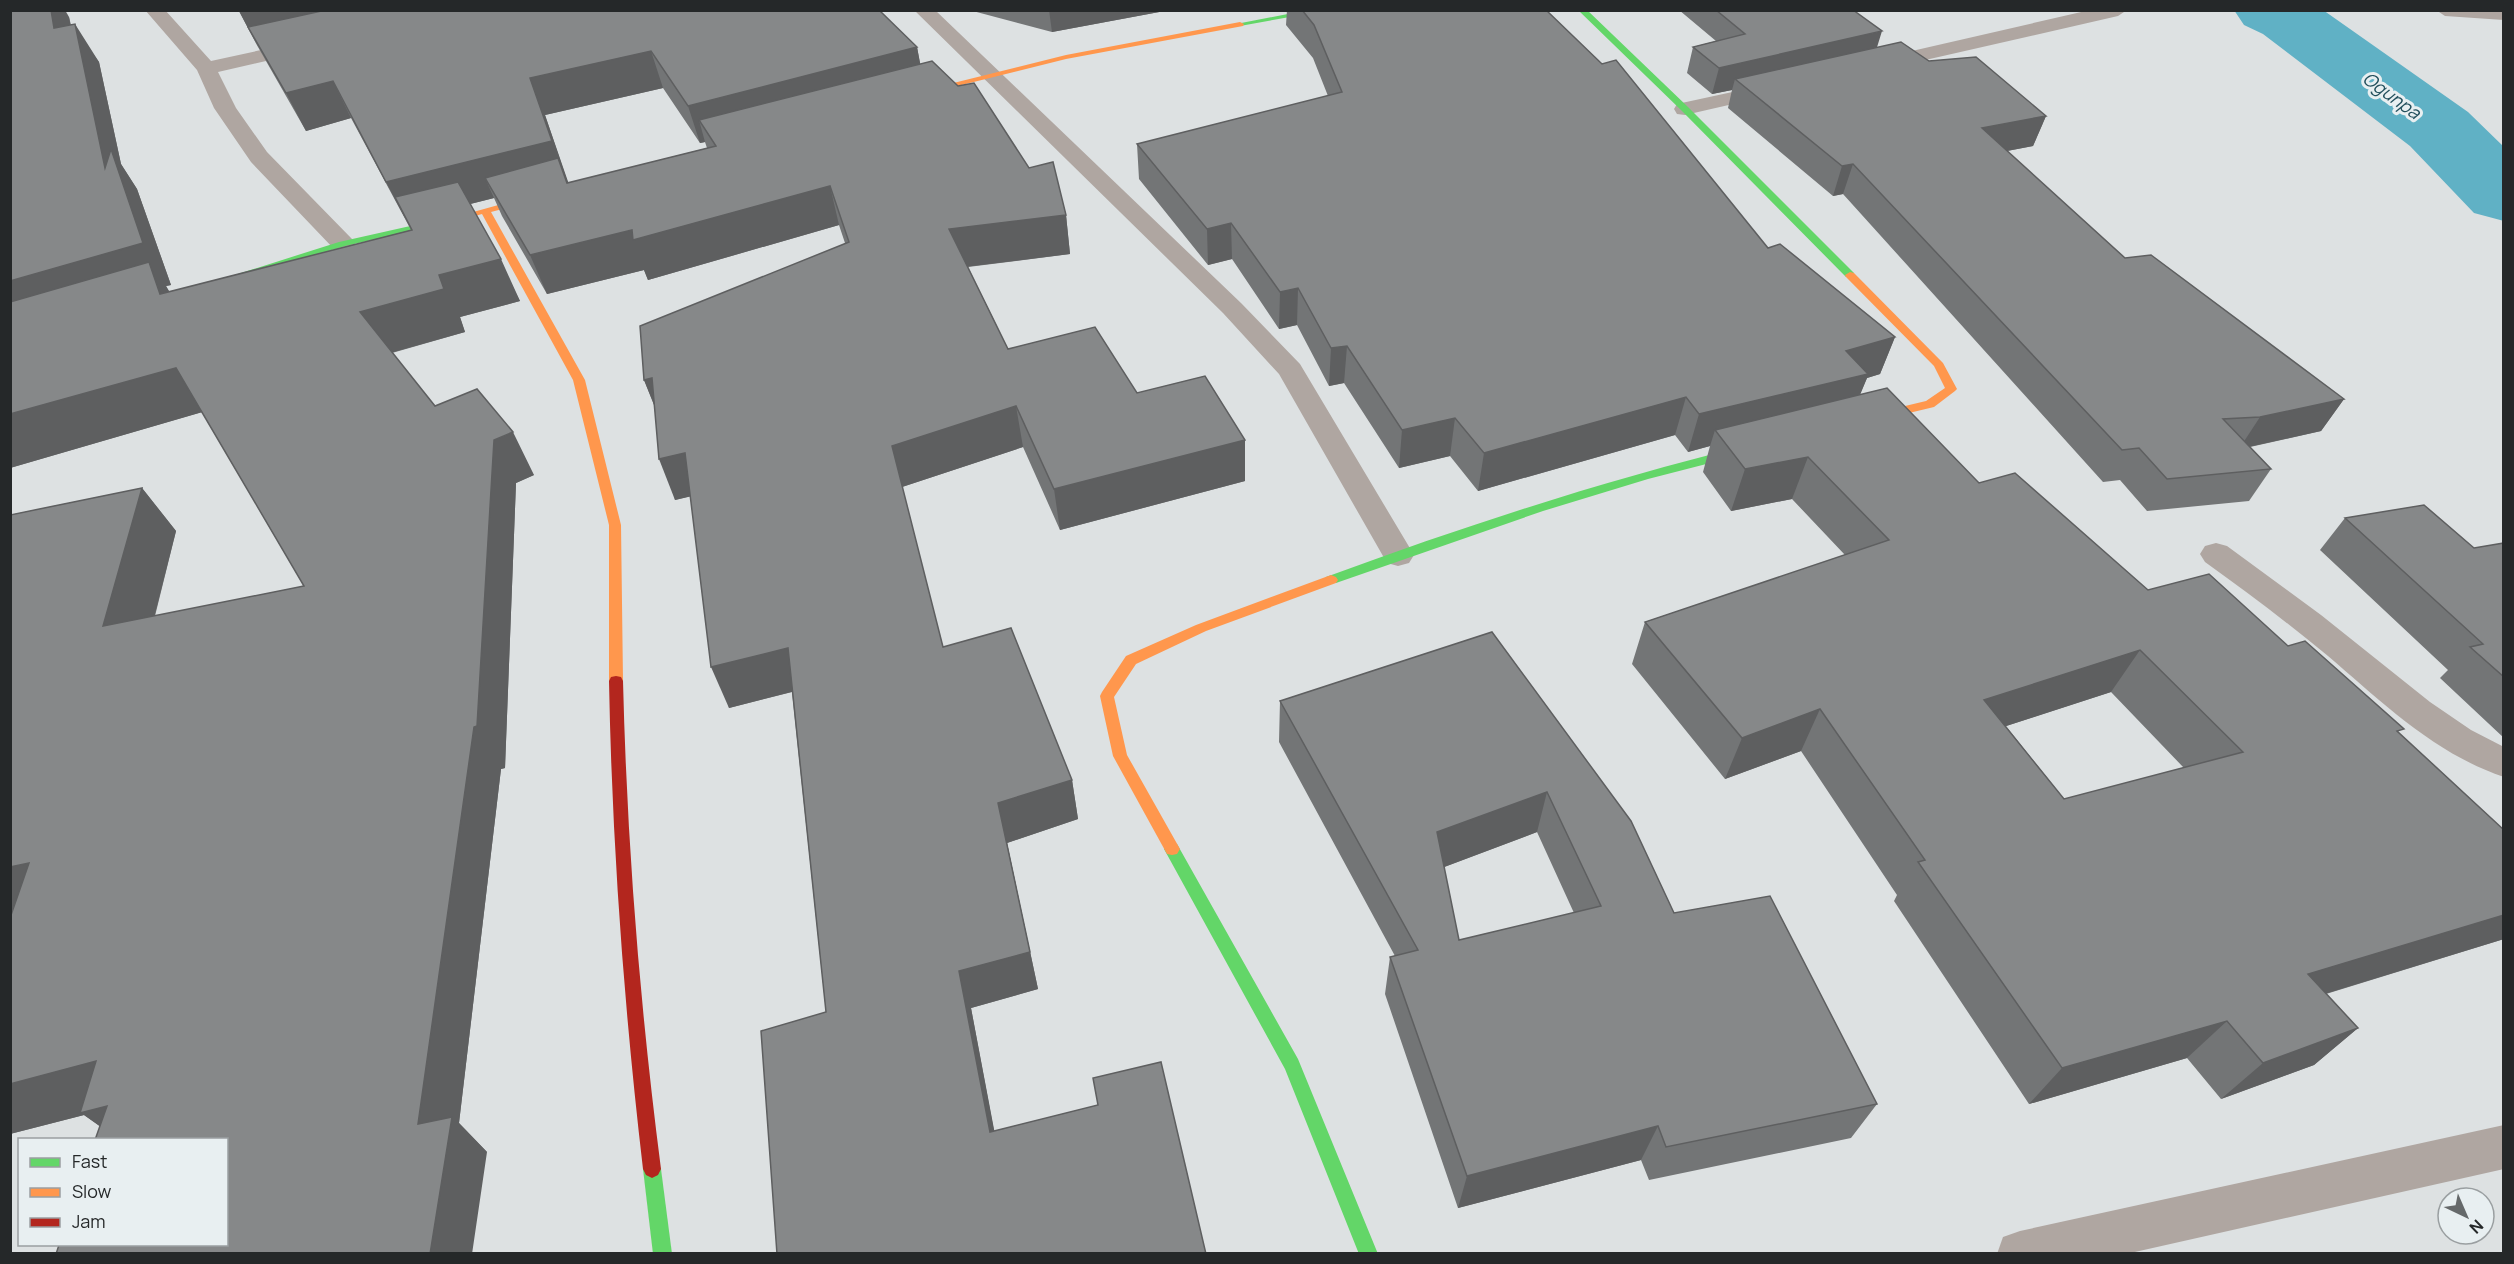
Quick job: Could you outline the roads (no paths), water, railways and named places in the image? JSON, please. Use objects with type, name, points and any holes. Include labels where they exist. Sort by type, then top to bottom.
[{"type":"street","points":[[154,10],[206,68],[225,108],[259,157],[343,244]]},
{"type":"street","points":[[923,10],[1232,308],[1290,370],[1398,555]]},
{"type":"street","points":[[895,99],[987,74],[1214,27],[1325,10]]},
{"type":"street","points":[[1582,10],[1685,109],[1939,364],[1951,389],[1930,404],[1852,423]]},
{"type":"street","points":[[1858,69],[2118,10]]},
{"type":"street","points":[[2445,10],[2504,14]]},
{"type":"street","points":[[206,68],[321,43]]},
{"type":"street","points":[[1685,109],[1789,85]]},
{"type":"street","points":[[217,282],[343,244],[486,212],[553,192]]},
{"type":"street","points":[[486,212],[579,380],[615,525],[617,772],[638,1059],[663,1254]]},
{"type":"street","points":[[1369,1254],[1292,1065],[1120,756],[1107,696],[1131,660],[1201,628],[1398,555],[1673,467],[1762,445]]},
{"type":"street","points":[[2216,554],[2293,610],[2434,726],[2478,753],[2504,763]]},
{"type":"street","points":[[2020,1254],[2504,1147]]},
{"type":"waterway","name":"Ogunpa","points":[[2269,10],[2288,19],[2439,129],[2504,195]]}]
